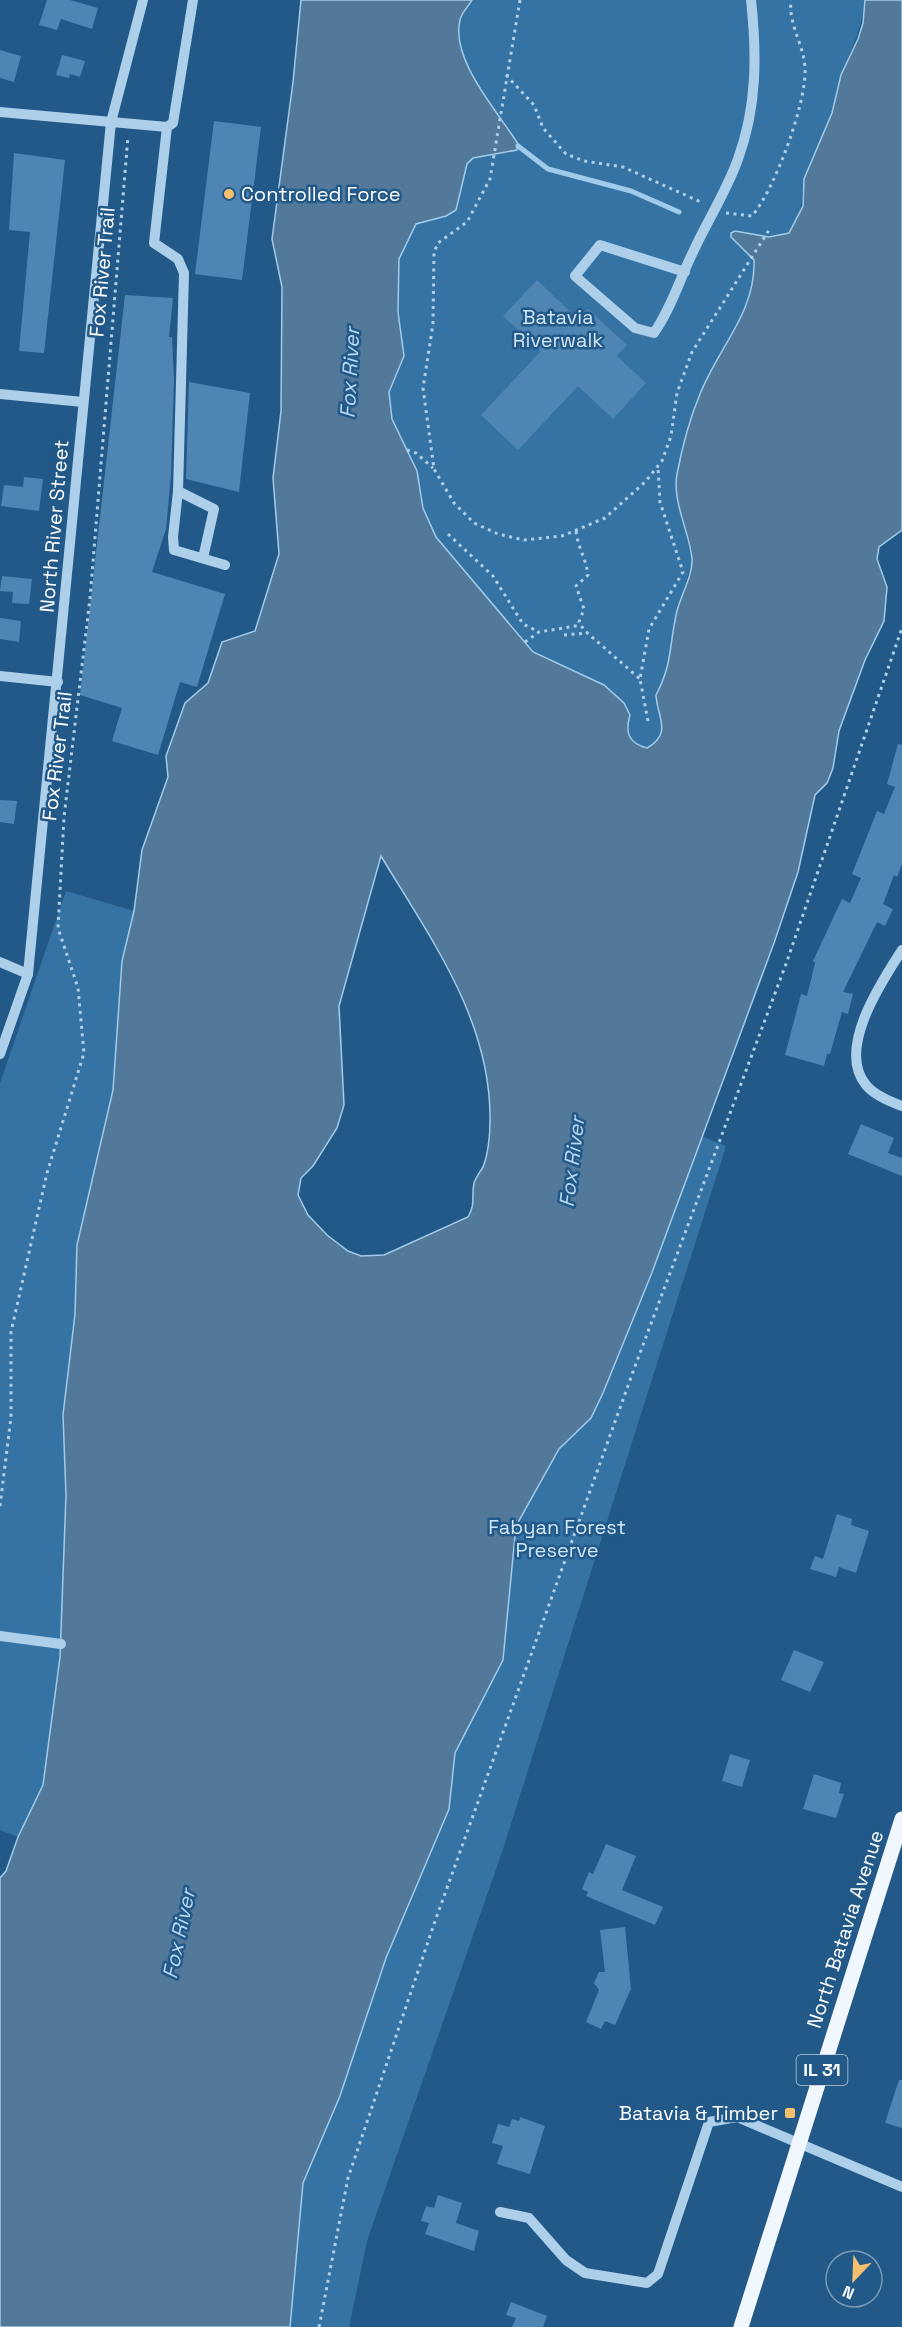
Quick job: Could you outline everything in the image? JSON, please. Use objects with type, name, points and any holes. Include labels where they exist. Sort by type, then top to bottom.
[{"type":"main road","name":"North Batavia Avenue","points":[[741,2327],[902,1819]]},
{"type":"street","name":"North River Street","points":[[0,1054],[28,974],[111,122],[143,0]]},
{"type":"street","points":[[0,112],[167,127],[173,123],[193,0]]},
{"type":"street","points":[[685,272],[600,245],[575,276],[635,328],[654,333],[666,315],[738,160],[752,112],[755,81],[751,0]]},
{"type":"street","points":[[167,127],[154,243],[178,258],[184,273],[178,491],[173,537],[174,550],[225,565]]},
{"type":"street","points":[[0,394],[83,402]]},
{"type":"street","points":[[178,491],[214,509],[203,558]]},
{"type":"street","points":[[0,676],[58,682]]},
{"type":"street","points":[[902,950],[874,993],[859,1035],[857,1069],[867,1086],[902,1106]]},
{"type":"street","points":[[0,962],[28,974]]},
{"type":"street","points":[[0,1636],[61,1644]]},
{"type":"street","points":[[500,2212],[529,2218],[566,2260],[585,2273],[647,2283],[658,2274],[710,2122],[737,2117],[902,2187]]},
{"type":"path","points":[[434,470],[423,388],[433,324],[434,252],[438,243],[467,222],[490,178],[519,0]]},
{"type":"path","points":[[506,75],[534,105],[543,128],[566,154],[584,161],[623,167],[714,209],[736,215],[752,216],[761,205],[777,174],[805,81],[805,65],[792,22],[790,0]]},
{"type":"path","name":"Fox River Trail","points":[[0,1506],[10,1416],[11,1332],[47,1173],[84,1053],[78,988],[58,928],[58,917],[64,817],[91,586],[129,124]]},
{"type":"path","points":[[407,450],[416,453],[434,470],[454,503],[474,523],[498,534],[524,540],[562,536],[605,518],[645,482],[658,466],[671,436],[677,393],[692,352],[769,230]]},
{"type":"path","points":[[648,721],[640,679],[649,629],[683,572],[660,502],[658,466]]},
{"type":"path","points":[[576,531],[578,549],[586,560],[588,575],[576,586],[584,609],[579,622],[587,633],[640,679]]},
{"type":"path","points":[[448,534],[493,576],[522,624],[539,632]]},
{"type":"path","points":[[525,642],[539,632],[581,625]]},
{"type":"path","points":[[319,2327],[351,2167],[442,1902],[634,1369],[786,964],[902,628]]},
{"type":"path","points":[[564,635],[587,633]]},
{"type":"green space","name":"Batavia Riverwalk","points":[[472,0],[865,0],[859,29],[840,78],[830,118],[805,177],[798,220],[789,233],[778,237],[731,237],[754,260],[754,277],[747,308],[700,394],[680,507],[692,562],[677,612],[668,672],[656,695],[662,730],[655,742],[647,748],[639,746],[628,738],[604,685],[533,652],[436,537],[423,508],[417,471],[392,419],[389,392],[404,356],[398,312],[399,259],[416,224],[446,216],[456,210],[467,164],[473,158],[518,150],[518,144],[478,85],[462,52],[459,36],[460,20]]},
{"type":"green space","points":[[66,891],[134,911],[122,961],[113,1090],[77,1245],[75,1314],[63,1415],[66,1495],[60,1657],[43,1785],[18,1837],[0,1830],[0,1083]]},
{"type":"green space","name":"Fabyan Forest Preserve","points":[[701,1136],[726,1146],[503,1849],[367,2241],[349,2327],[290,2327],[303,2183],[340,2096],[386,1958],[449,1809],[454,1753],[503,1660],[516,1526],[559,1449],[573,1436],[603,1393]]},
{"type":"water","name":"Fox River","points":[[301,0],[472,0],[460,20],[459,36],[462,52],[478,85],[518,144],[517,150],[473,158],[467,164],[456,210],[446,216],[416,224],[399,259],[398,312],[404,356],[389,392],[392,419],[417,471],[423,508],[436,537],[533,652],[604,685],[624,703],[630,715],[628,732],[632,740],[647,748],[660,736],[662,730],[656,695],[665,673],[677,611],[692,565],[676,485],[681,454],[700,394],[743,313],[753,279],[754,260],[731,237],[731,233],[735,231],[769,237],[789,233],[803,206],[804,179],[832,113],[841,75],[858,39],[863,23],[865,0],[902,0],[902,530],[879,547],[877,559],[887,587],[884,621],[865,660],[839,731],[833,768],[827,783],[815,795],[798,872],[774,943],[651,1275],[591,1418],[559,1449],[516,1526],[503,1660],[455,1753],[449,1809],[386,1958],[340,2096],[303,2183],[290,2327],[0,2327],[0,1878],[6,1871],[18,1837],[43,1785],[60,1657],[66,1495],[63,1415],[75,1314],[77,1245],[113,1090],[122,961],[134,911],[142,850],[168,777],[166,756],[185,703],[208,683],[222,642],[255,631],[279,554],[273,478],[281,411],[282,287],[272,239],[293,82]],"holes":[[[381,856],[438,950],[469,1015],[481,1049],[488,1085],[490,1122],[485,1162],[474,1183],[473,1204],[468,1217],[384,1255],[361,1256],[348,1251],[327,1235],[308,1215],[298,1195],[301,1178],[313,1166],[337,1128],[344,1105],[339,1006]]]},
{"type":"building","points":[[47,0],[70,0],[98,8],[92,29],[61,19],[57,30],[39,25]]},
{"type":"building","points":[[0,50],[21,56],[14,82],[0,78]]},
{"type":"building","points":[[62,55],[85,61],[80,77],[70,74],[69,78],[56,75]]},
{"type":"building","points":[[214,121],[261,127],[242,280],[195,274]]},
{"type":"building","points":[[14,153],[65,160],[44,353],[19,351],[30,232],[9,230]]},
{"type":"building","points":[[537,280],[578,319],[588,309],[627,345],[617,356],[646,383],[613,419],[578,386],[518,450],[481,415],[541,351],[503,316]]},
{"type":"building","points":[[125,295],[173,298],[169,337],[172,337],[174,379],[171,475],[166,529],[152,572],[225,594],[197,687],[180,682],[158,755],[112,741],[122,708],[80,695]]},
{"type":"building","points":[[189,382],[250,393],[239,492],[186,479]]},
{"type":"building","points":[[24,477],[43,479],[39,511],[1,506],[4,485],[23,487]]},
{"type":"building","points":[[2,576],[32,579],[29,604],[12,603],[13,592],[0,591]]},
{"type":"building","points":[[0,618],[21,621],[19,642],[0,639]]},
{"type":"building","points":[[898,744],[902,745],[902,864],[897,877],[894,875],[883,904],[893,909],[885,926],[877,922],[843,992],[853,994],[848,1014],[842,1012],[830,1054],[827,1054],[824,1066],[785,1055],[801,994],[807,996],[815,963],[813,961],[842,899],[850,903],[861,878],[852,874],[877,811],[884,814],[895,787],[887,784]]},
{"type":"building","points":[[0,800],[17,801],[14,824],[0,822]]},
{"type":"building","points":[[861,1124],[894,1138],[888,1153],[902,1158],[902,1176],[848,1154]]},
{"type":"building","points":[[837,1514],[852,1519],[851,1525],[869,1531],[856,1573],[839,1567],[836,1577],[810,1569],[815,1556],[823,1559]]},
{"type":"building","points":[[794,1650],[824,1662],[810,1692],[781,1680]]},
{"type":"building","points":[[730,1754],[750,1760],[742,1787],[722,1781]]},
{"type":"building","points":[[814,1774],[841,1783],[839,1793],[844,1794],[836,1818],[803,1809]]},
{"type":"building","points":[[606,1844],[636,1856],[622,1890],[663,1907],[655,1925],[586,1896],[588,1892],[582,1889],[589,1872],[593,1874]]},
{"type":"building","points":[[625,1927],[631,1989],[615,2025],[605,2021],[601,2029],[586,2022],[599,1990],[594,1983],[599,1972],[605,1972],[600,1930]]},
{"type":"building","points":[[899,2080],[902,2080],[902,2128],[885,2123]]},
{"type":"building","points":[[520,2117],[545,2126],[530,2174],[497,2164],[503,2146],[492,2143],[498,2124],[509,2127],[512,2119],[519,2121]]},
{"type":"building","points":[[438,2195],[462,2203],[456,2223],[479,2231],[474,2251],[425,2234],[429,2223],[421,2221],[426,2206],[434,2208]]},
{"type":"building","points":[[511,2302],[547,2316],[543,2327],[512,2327],[516,2318],[506,2315]]},
{"type":"waterway","points":[[518,146],[548,169],[631,191],[679,212]]},
{"type":"place","name":"Controlled Force","points":[[229,194]]},
{"type":"place","name":"Batavia & Timber","points":[[790,2113]]}]
